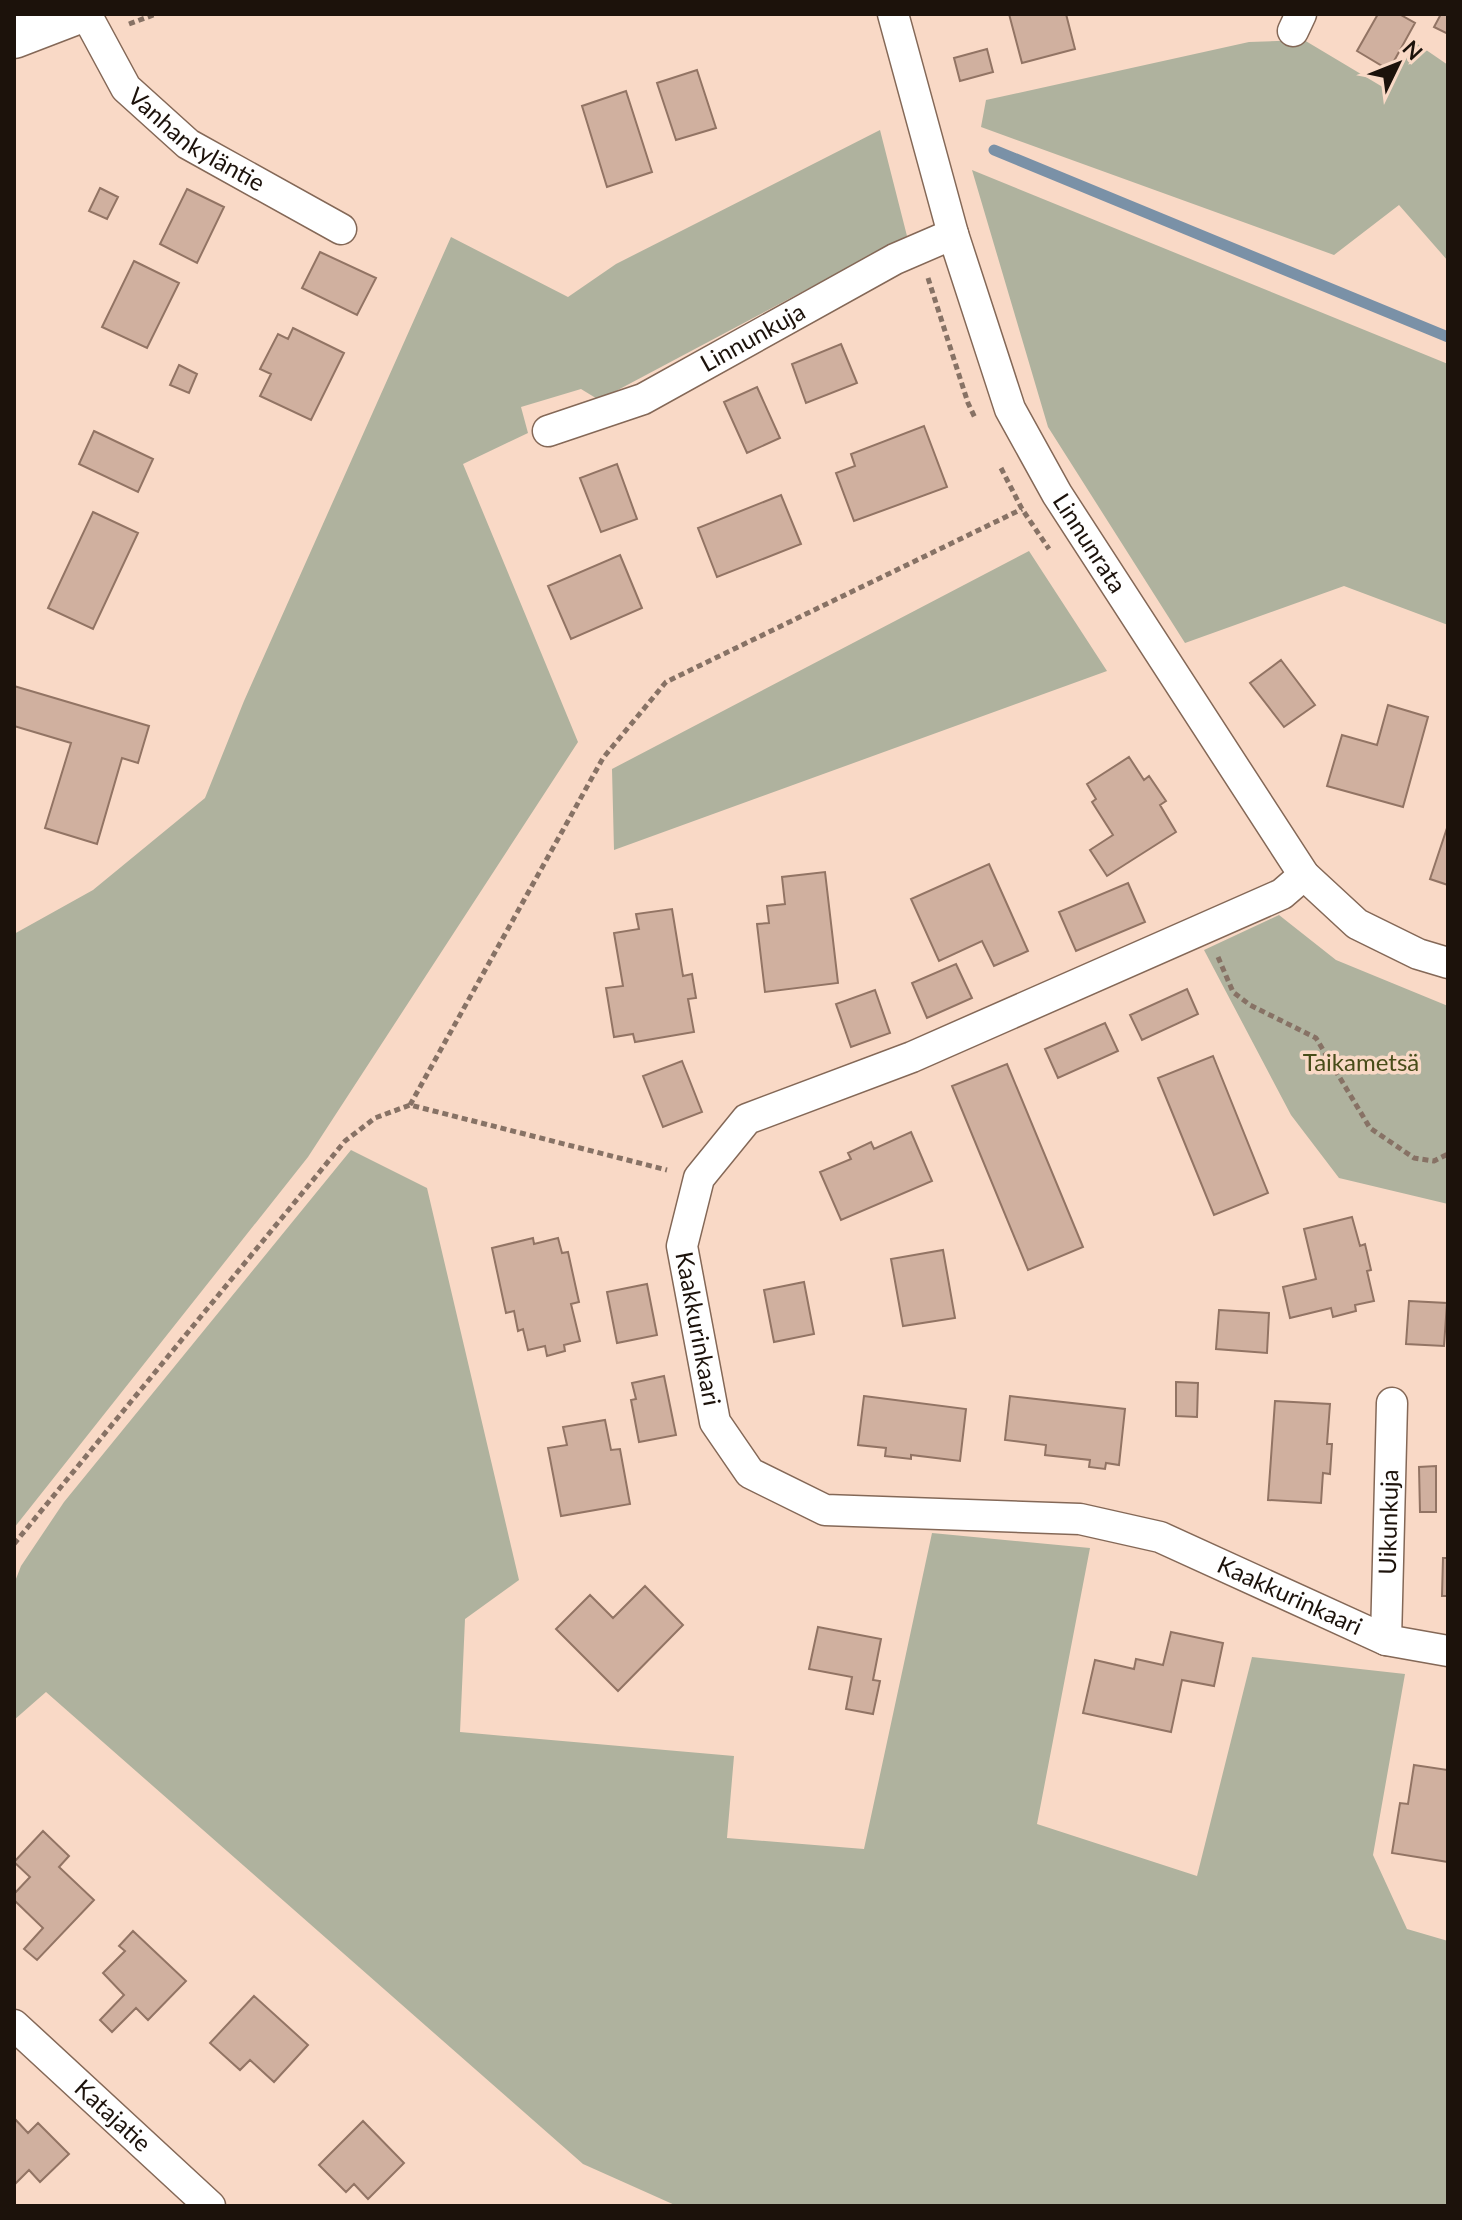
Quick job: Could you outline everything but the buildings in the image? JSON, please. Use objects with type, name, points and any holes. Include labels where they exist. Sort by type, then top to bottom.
[{"type":"street","points":[[14,37],[74,14]]},
{"type":"street","name":"Vanhankyläntie","points":[[86,14],[126,88],[188,144],[341,229]]},
{"type":"street","name":"Linnunrata","points":[[893,14],[953,234],[1010,409],[1057,494],[1304,875],[1357,924],[1418,954],[1448,963]]},
{"type":"street","name":"Linnunkuja","points":[[548,431],[643,399],[895,259],[953,234]]},
{"type":"street","name":"Kaakkurinkaari","points":[[1304,875],[1282,894],[912,1057],[747,1119],[699,1178],[682,1246],[715,1422],[750,1473],[825,1510],[1080,1519],[1160,1537],[1386,1640],[1448,1651]]},
{"type":"street","name":"Uikunkuja","points":[[1386,1640],[1392,1403]]},
{"type":"street","name":"Katajatie","points":[[14,2025],[210,2206]]},
{"type":"path","points":[[410,1105],[603,758],[666,682],[1022,509]]},
{"type":"path","points":[[1206,928],[1233,992],[1250,1005],[1316,1038],[1370,1128],[1414,1158],[1434,1161],[1448,1154]]},
{"type":"path","points":[[14,1544],[345,1141],[375,1118],[410,1105],[699,1178]]},
{"type":"green space","points":[[1304,40],[1386,89],[1416,43],[1448,65],[1448,261],[1399,205],[1334,255],[981,127],[986,100],[1249,42]]},
{"type":"green space","points":[[880,130],[907,236],[599,400],[581,389],[521,407],[528,433],[463,464],[578,742],[308,1157],[14,1528],[14,934],[93,890],[205,798],[244,701],[451,237],[568,297],[616,264]]},
{"type":"green space","points":[[972,170],[1448,364],[1448,625],[1344,586],[1185,643],[1048,427]]},
{"type":"green space","points":[[1029,551],[1107,671],[614,850],[612,769]]},
{"type":"green space","name":"Taikametsä","points":[[1279,915],[1336,960],[1448,1006],[1448,1204],[1339,1178],[1291,1115],[1204,950]]},
{"type":"green space","points":[[351,1150],[427,1188],[519,1580],[465,1619],[460,1732],[734,1756],[727,1838],[864,1849],[932,1533],[1090,1548],[1037,1824],[1197,1876],[1252,1657],[1405,1674],[1373,1855],[1407,1929],[1448,1941],[1448,2206],[677,2206],[583,2164],[46,1692],[14,1720],[14,1584],[21,1566],[64,1502]]},
{"type":"waterway","points":[[994,150],[1448,337]]}]
